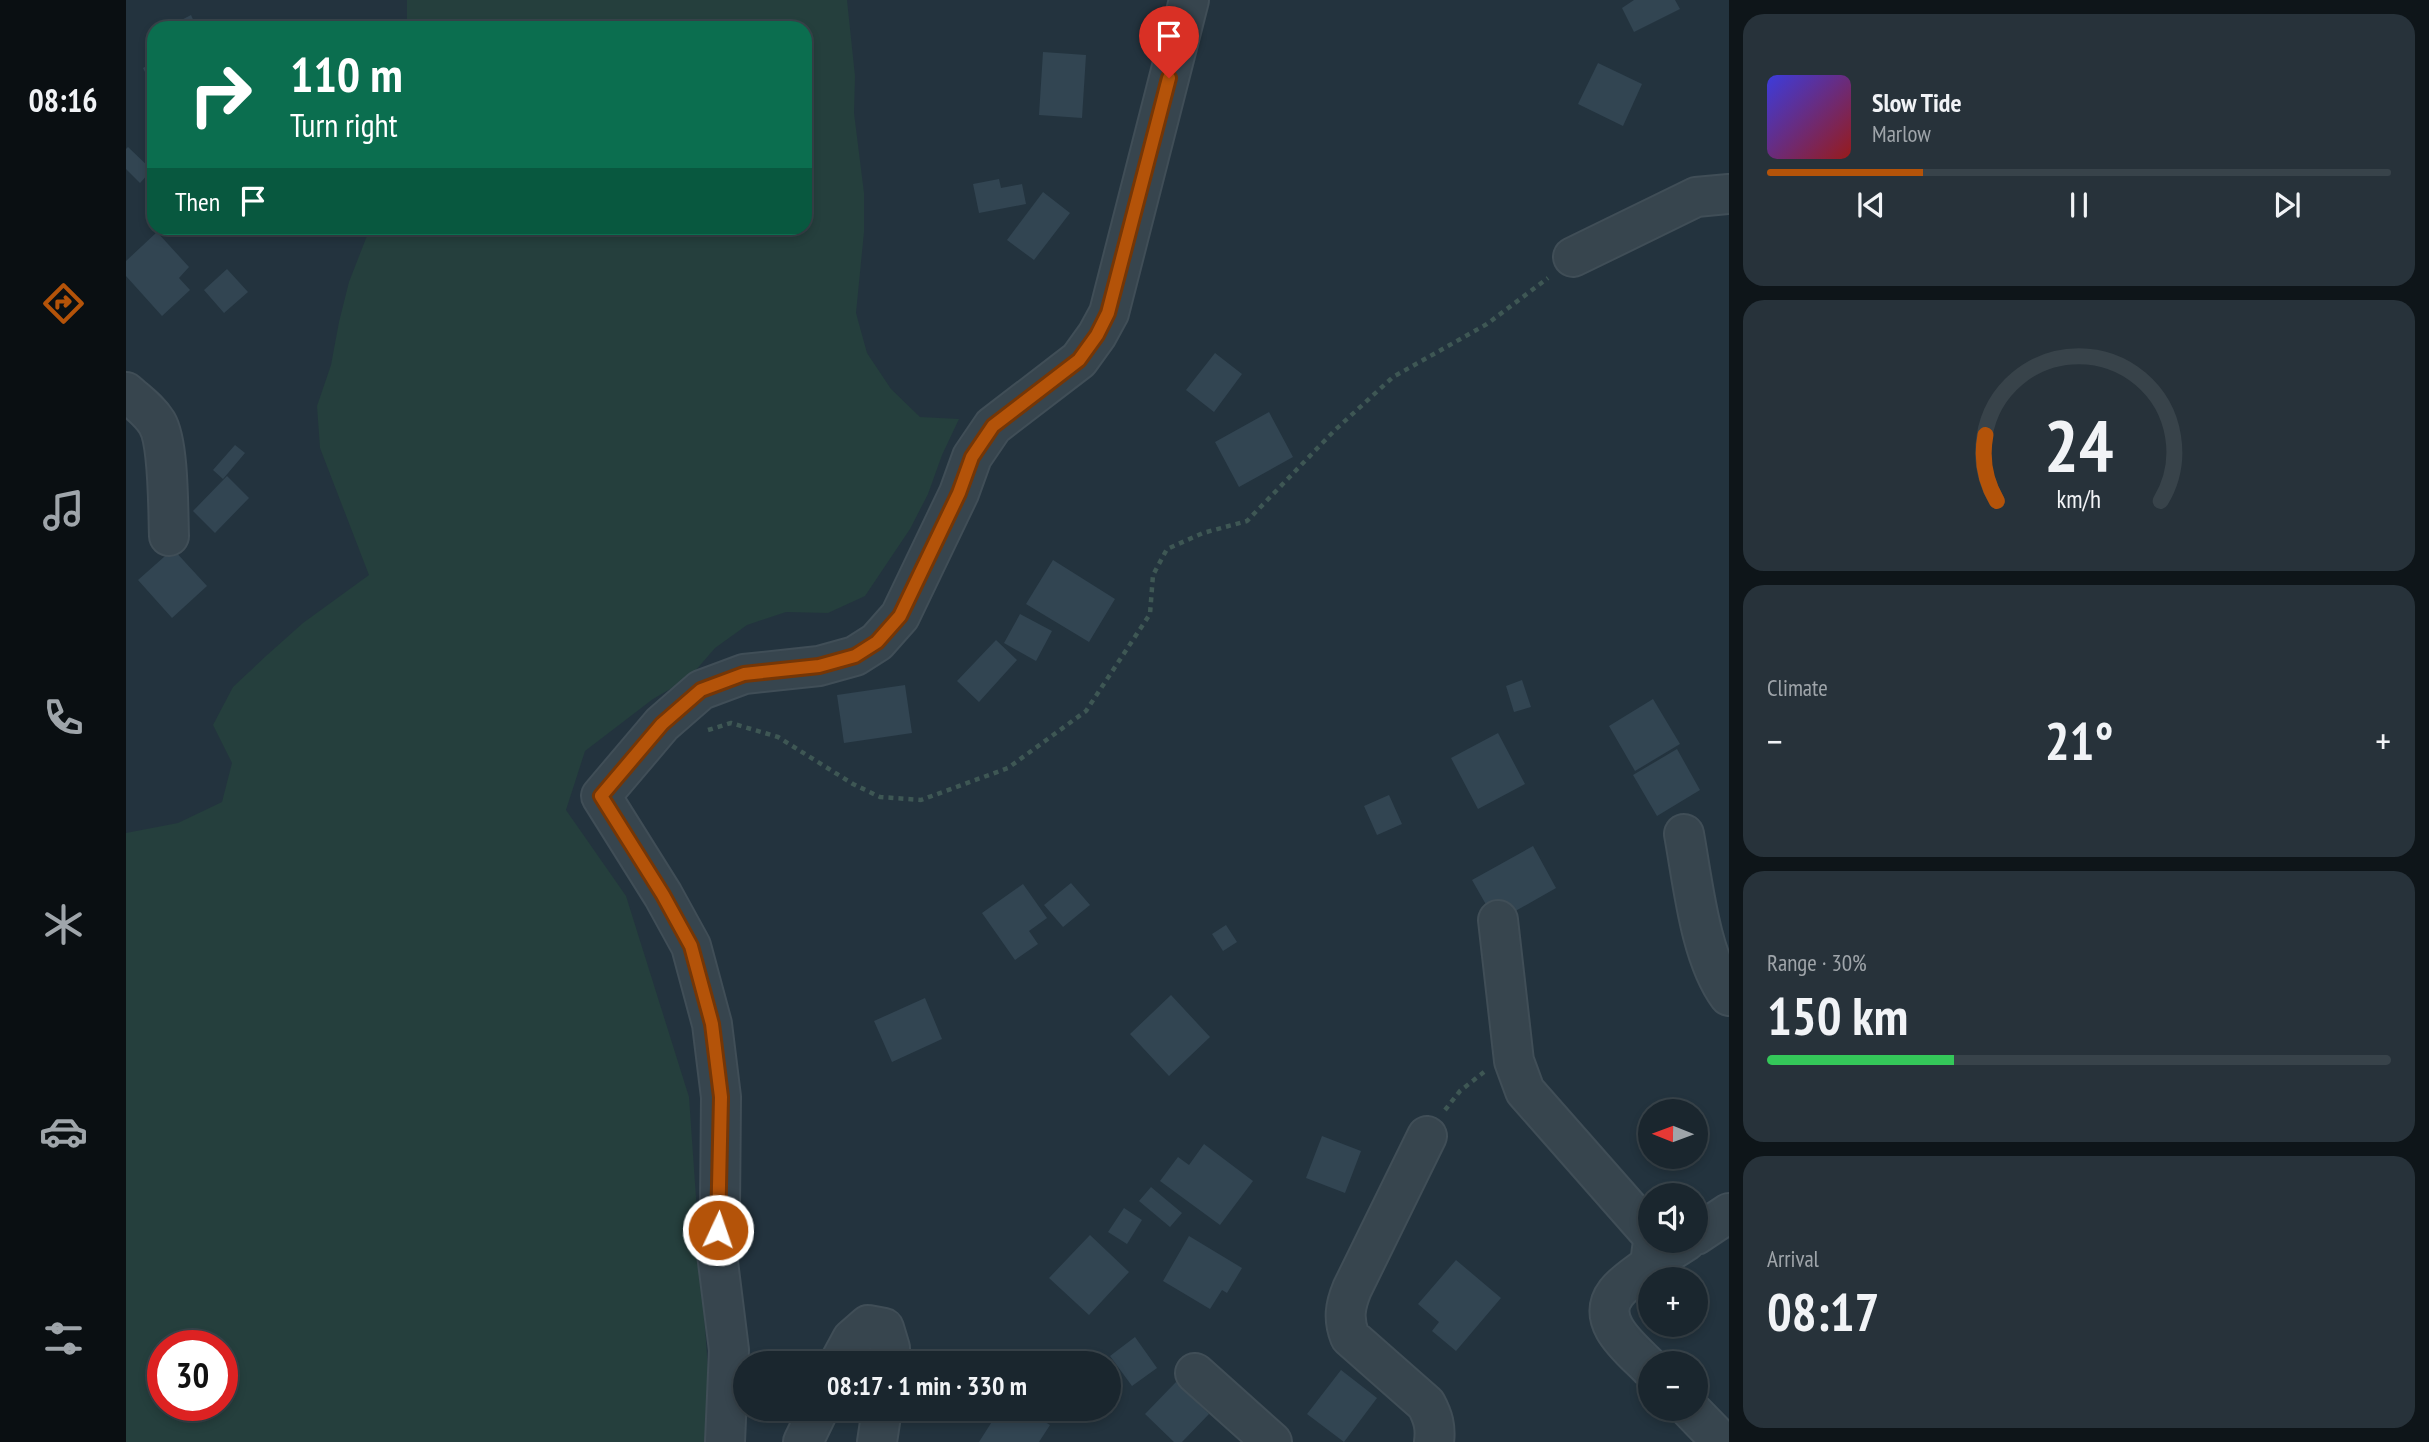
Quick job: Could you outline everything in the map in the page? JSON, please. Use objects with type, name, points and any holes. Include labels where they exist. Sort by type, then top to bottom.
[{"type":"street","points":[[724,1442],[729,1350],[717,1254],[721,1097],[712,1024],[691,946],[663,895],[601,796],[662,724],[701,690],[744,674],[819,666],[855,656],[877,642],[900,616],[959,493],[972,457],[993,426],[1079,360],[1097,335],[1108,313],[1189,0]]},
{"type":"street","points":[[1573,257],[1696,197],[1729,194]]},
{"type":"street","points":[[126,392],[158,425],[164,449],[169,536]]},
{"type":"street","points":[[1684,834],[1705,943],[1723,989],[1729,996]]},
{"type":"street","points":[[1498,920],[1514,1061],[1525,1091],[1638,1230]]},
{"type":"street","points":[[1427,1136],[1352,1289],[1345,1307],[1345,1324],[1350,1337],[1426,1404],[1436,1431],[1434,1442]]},
{"type":"street","points":[[1708,1226],[1729,1213]]},
{"type":"street","points":[[1638,1356],[1616,1333],[1611,1321],[1610,1307],[1615,1293],[1646,1253]]},
{"type":"street","points":[[846,1351],[852,1339],[869,1325],[884,1328],[890,1351]]},
{"type":"street","points":[[1195,1373],[1272,1442]]},
{"type":"street","points":[[803,1442],[813,1421]]},
{"type":"street","points":[[877,1442],[880,1421]]},
{"type":"street","points":[[1702,1421],[1722,1442]]},
{"type":"path","points":[[696,733],[731,723],[778,737],[853,785],[880,797],[921,800],[1008,768],[1086,711],[1150,614],[1153,575],[1167,549],[1203,533],[1247,521],[1335,430],[1393,377],[1487,324],[1573,257]]},
{"type":"path","points":[[1427,1136],[1460,1091],[1479,1074],[1514,1061]]},
{"type":"green space","points":[[407,0],[847,0],[855,76],[854,113],[864,193],[864,232],[856,313],[867,353],[891,389],[920,417],[959,419],[928,494],[910,529],[865,596],[828,613],[786,612],[747,625],[715,648],[689,678],[653,699],[585,751],[566,810],[626,896],[689,1097],[713,1442],[126,1442],[126,833],[178,823],[222,802],[232,763],[213,725],[233,687],[303,623],[369,575],[320,448],[317,406],[331,365],[349,282],[367,235],[812,235],[812,21],[407,21]]},
{"type":"building","points":[[1634,0],[1675,0],[1680,9],[1634,32],[1622,8]]},
{"type":"building","points":[[191,15],[194,21],[179,21]]},
{"type":"building","points":[[1043,52],[1086,55],[1082,118],[1039,115]]},
{"type":"building","points":[[1598,63],[1642,84],[1623,126],[1578,104]]},
{"type":"building","points":[[128,147],[147,165],[147,175],[140,183],[126,169]]},
{"type":"building","points":[[999,179],[1001,188],[1022,184],[1026,204],[979,213],[973,184]]},
{"type":"building","points":[[1043,192],[1070,213],[1034,260],[1007,240]]},
{"type":"building","points":[[154,235],[160,235],[189,267],[179,278],[190,290],[162,316],[126,276],[126,261]]},
{"type":"building","points":[[227,269],[248,292],[224,313],[204,290]]},
{"type":"building","points":[[1215,353],[1242,374],[1214,412],[1186,390]]},
{"type":"building","points":[[1269,412],[1293,457],[1239,487],[1215,442]]},
{"type":"building","points":[[235,445],[245,453],[223,479],[213,470]]},
{"type":"building","points":[[227,476],[249,498],[215,533],[193,511]]},
{"type":"building","points":[[173,549],[207,586],[172,618],[138,580]]},
{"type":"building","points":[[1053,560],[1115,599],[1089,642],[1026,604]]},
{"type":"building","points":[[1020,614],[1052,631],[1036,661],[1004,643]]},
{"type":"building","points":[[996,640],[1017,660],[979,702],[957,681]]},
{"type":"building","points":[[1522,680],[1531,707],[1514,712],[1506,686]]},
{"type":"building","points":[[905,685],[912,733],[844,743],[837,695]]},
{"type":"building","points":[[1653,699],[1680,744],[1635,771],[1609,726]]},
{"type":"building","points":[[1498,733],[1525,784],[1478,809],[1451,758]]},
{"type":"building","points":[[1677,749],[1700,790],[1657,816],[1633,775]]},
{"type":"building","points":[[1389,795],[1402,824],[1377,835],[1364,806]]},
{"type":"building","points":[[1533,846],[1556,888],[1496,922],[1472,880]]},
{"type":"building","points":[[1071,883],[1090,905],[1063,927],[1044,905]]},
{"type":"building","points":[[1023,884],[1047,918],[1029,931],[1038,944],[1015,960],[982,913]]},
{"type":"building","points":[[1226,925],[1237,942],[1223,951],[1212,934]]},
{"type":"building","points":[[1171,995],[1210,1037],[1169,1076],[1130,1034]]},
{"type":"building","points":[[925,998],[942,1039],[892,1062],[874,1021]]},
{"type":"building","points":[[1322,1136],[1361,1151],[1345,1193],[1306,1178]]},
{"type":"building","points":[[1204,1144],[1253,1181],[1220,1225],[1160,1181],[1178,1157],[1189,1165]]},
{"type":"building","points":[[1151,1187],[1182,1213],[1170,1227],[1139,1201]]},
{"type":"building","points":[[1124,1208],[1142,1220],[1127,1244],[1108,1232]]},
{"type":"building","points":[[1090,1235],[1129,1272],[1089,1315],[1049,1278]]},
{"type":"building","points":[[1189,1236],[1242,1268],[1227,1293],[1222,1290],[1210,1309],[1163,1281]]},
{"type":"building","points":[[1456,1260],[1501,1298],[1456,1351],[1432,1331],[1439,1322],[1418,1304]]},
{"type":"building","points":[[1135,1337],[1157,1368],[1132,1386],[1121,1371],[1121,1351],[1117,1351]]},
{"type":"building","points":[[1341,1370],[1377,1398],[1344,1442],[1307,1414]]},
{"type":"building","points":[[1176,1382],[1209,1414],[1182,1442],[1174,1442],[1145,1414]]},
{"type":"building","points":[[992,1421],[1044,1421],[1050,1425],[1039,1442],[979,1442]]},
{"type":"route","points":[[718,1230],[721,1097],[712,1024],[691,946],[663,895],[601,796],[662,724],[701,690],[744,674],[819,666],[855,656],[877,642],[900,616],[959,493],[972,457],[993,426],[1079,360],[1097,335],[1108,313],[1169,78]]}]
